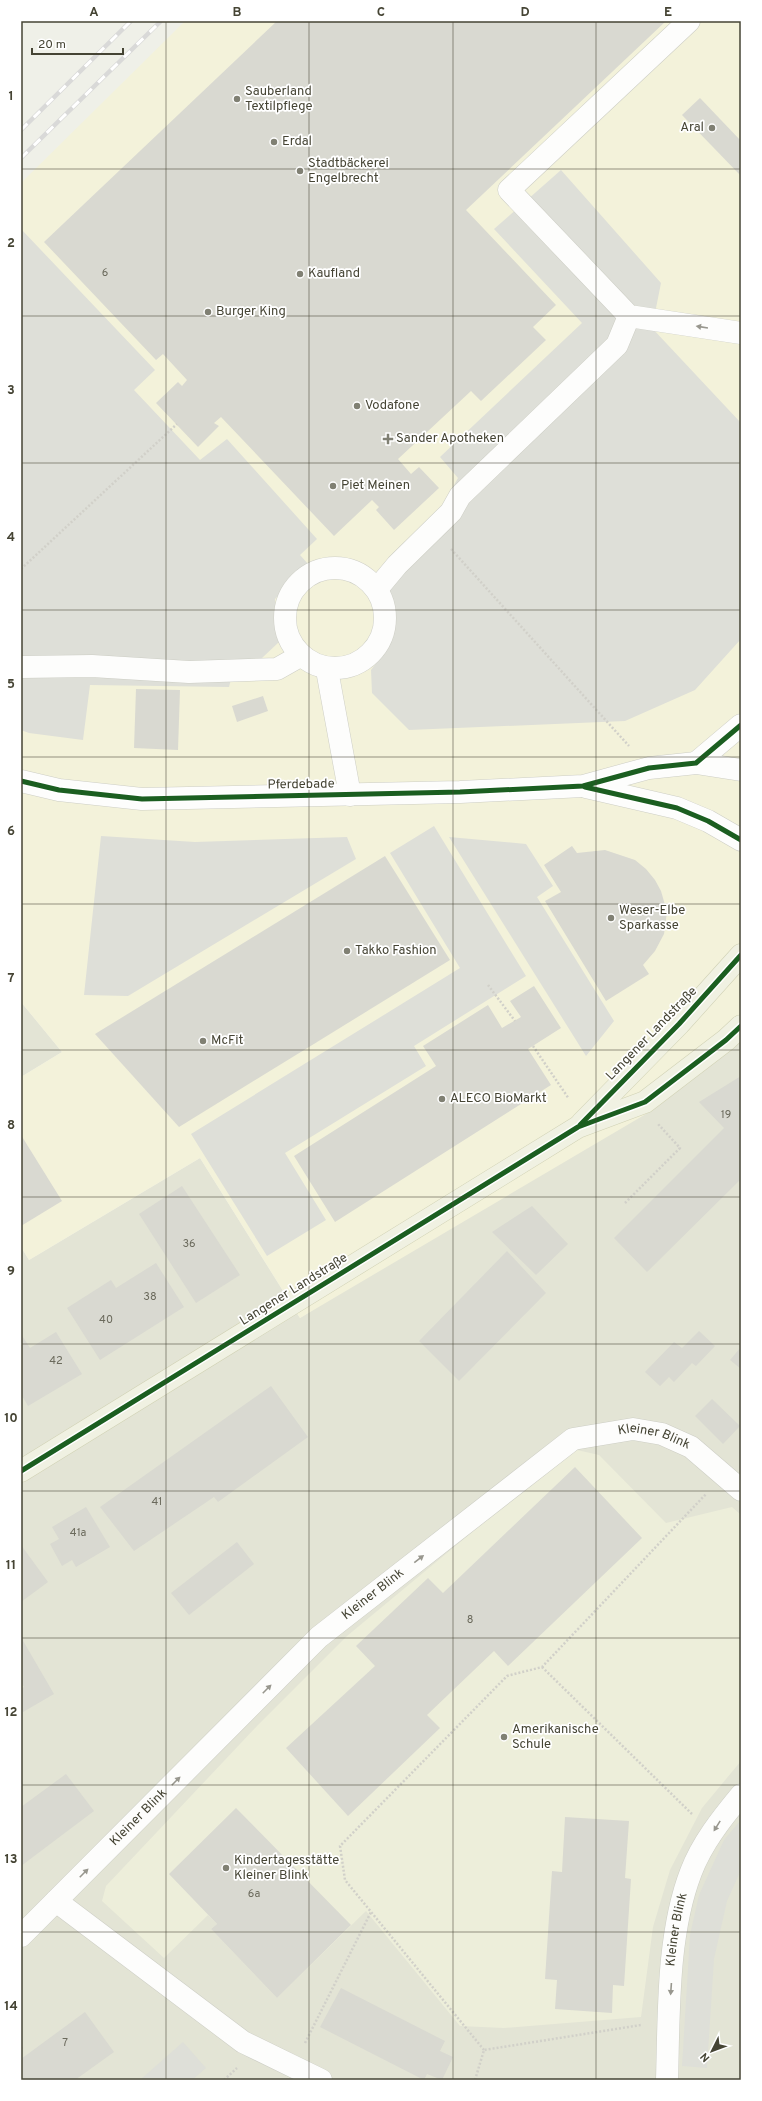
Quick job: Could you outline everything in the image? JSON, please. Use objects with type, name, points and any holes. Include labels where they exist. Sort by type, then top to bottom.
[{"type":"main road","name":"Langener Landstraße","points":[[581,1124],[679,1024],[741,955]]},
{"type":"main road","name":"Langener Landstraße","points":[[21,1472],[581,1124],[639,1104],[656,1093],[726,1040],[741,1026]]},
{"type":"street","points":[[688,21],[510,190],[629,316],[741,333]]},
{"type":"street","points":[[377,589],[397,565],[451,512],[460,496],[618,344],[629,316]]},
{"type":"street","points":[[330,566],[357,572],[377,589],[386,618],[379,646],[357,666],[327,670],[300,656],[284,627],[286,602],[300,580],[330,566]]},
{"type":"street","points":[[21,667],[92,666],[189,672],[277,669],[300,656]]},
{"type":"street","points":[[327,670],[350,795]]},
{"type":"street","points":[[696,763],[741,725]]},
{"type":"street","name":"Pferdebade","points":[[21,781],[58,790],[142,799],[460,792],[583,786],[649,768],[696,763],[741,770]]},
{"type":"street","name":"Pferdebade","points":[[583,786],[677,808],[708,821],[741,840]]},
{"type":"street","name":"Kleiner Blink","points":[[21,1936],[319,1637],[573,1439],[633,1429],[662,1434],[691,1447],[741,1490]]},
{"type":"street","name":"Kleiner Blink","points":[[667,2080],[674,1937],[692,1871],[718,1823],[741,1795]]},
{"type":"street","points":[[56,1901],[242,2042],[322,2080]]},
{"type":"path","points":[[21,569],[177,424]]},
{"type":"path","points":[[433,530],[649,768]]},
{"type":"path","points":[[488,985],[515,1021]]},
{"type":"path","points":[[533,1046],[581,1124]]},
{"type":"path","points":[[625,1203],[680,1148],[639,1104]]},
{"type":"path","points":[[484,2050],[345,1880],[340,1846],[507,1676],[542,1668],[724,1475]]},
{"type":"path","points":[[542,1668],[712,1834]]},
{"type":"path","points":[[293,2066],[371,1912]]},
{"type":"path","points":[[484,2050],[669,2021]]},
{"type":"path","points":[[475,2080],[484,2050]]},
{"type":"shaded area","points":[[185,21],[741,21],[741,1038],[651,1111],[300,1318],[200,1158],[29,1260],[21,1247],[21,1077],[62,1052],[21,1002],[21,183]]},
{"type":"shaded area","points":[[561,170],[661,283],[652,328],[741,423],[741,639],[695,690],[625,721],[409,730],[372,693],[371,670],[388,647],[391,617],[381,590],[393,553],[442,506],[458,478],[440,457],[582,323],[494,229]]},
{"type":"shaded area","points":[[21,229],[155,370],[134,390],[200,460],[227,439],[317,539],[300,555],[309,565],[275,599],[279,642],[262,658],[236,660],[229,687],[90,685],[83,740],[29,733],[21,730]]},
{"type":"shaded area","points":[[434,826],[526,976],[414,1046],[426,1066],[285,1153],[326,1220],[267,1256],[191,1134],[460,968],[390,853]]},
{"type":"shaded area","points":[[101,836],[195,842],[347,837],[356,859],[128,996],[84,995]]},
{"type":"shaded area","points":[[449,837],[526,844],[553,886],[537,897],[614,1021],[586,1056]]},
{"type":"shaded area","points":[[21,1002],[62,1052],[21,1077]]},
{"type":"shaded area","points":[[741,1038],[741,2080],[21,2080],[21,1247],[29,1260],[200,1158],[300,1318]]},
{"type":"shaded area","name":"Amerikanische Schule","points":[[577,1450],[599,1455],[666,1523],[732,1507],[741,1515],[741,1761],[702,1808],[670,1870],[653,1927],[641,2017],[504,2028],[460,2026],[366,1911],[277,1998],[211,1929],[217,1924],[208,1915],[164,1958],[102,1901],[106,1886],[258,1725],[347,1636],[488,1519]]},
{"type":"shaded area","points":[[741,1820],[741,1870],[727,1901],[714,1959],[707,2068],[682,2066],[690,1935],[699,1895],[724,1840]]},
{"type":"shaded area","points":[[183,2042],[206,2068],[192,2080],[140,2080]]},
{"type":"building","name":"Kaufland","points":[[277,21],[666,21],[466,210],[556,305],[533,327],[546,340],[481,401],[471,391],[398,459],[411,474],[419,467],[439,488],[394,530],[376,510],[379,507],[372,500],[334,536],[221,417],[214,423],[219,426],[198,447],[156,403],[178,382],[182,386],[187,380],[163,354],[156,360],[44,242]]},
{"type":"building","name":"Aral","points":[[700,98],[741,141],[741,176],[682,115]]},
{"type":"building","points":[[136,689],[180,690],[178,750],[134,748]]},
{"type":"building","points":[[263,696],[268,711],[237,722],[232,706]]},
{"type":"building","name":"Weser-Elbe Sparkasse","points":[[572,846],[577,853],[605,850],[635,860],[646,869],[655,880],[661,891],[667,912],[664,934],[655,951],[643,965],[649,974],[606,1001],[545,901],[561,892],[544,865]]},
{"type":"building","points":[[385,856],[450,960],[179,1127],[95,1034]]},
{"type":"building","points":[[534,986],[561,1028],[528,1049],[551,1085],[335,1222],[294,1156],[436,1066],[423,1046],[488,1005],[502,1028],[521,1017],[510,1001]]},
{"type":"building","points":[[741,1076],[741,1179],[647,1272],[614,1238],[724,1128],[699,1102]]},
{"type":"building","points":[[21,1135],[62,1201],[21,1226]]},
{"type":"building","points":[[182,1186],[240,1275],[196,1303],[139,1214]]},
{"type":"building","points":[[532,1206],[568,1244],[536,1275],[492,1232]]},
{"type":"building","points":[[507,1251],[546,1293],[459,1381],[419,1341]]},
{"type":"building","points":[[156,1263],[184,1307],[100,1360],[67,1308],[111,1280],[116,1288]]},
{"type":"building","points":[[699,1331],[715,1346],[696,1366],[692,1363],[674,1382],[669,1377],[660,1386],[645,1372],[674,1342],[682,1348]]},
{"type":"building","points":[[56,1332],[82,1374],[28,1406],[21,1394],[21,1334],[30,1348]]},
{"type":"building","points":[[741,1347],[741,1369],[730,1360]]},
{"type":"building","points":[[271,1386],[308,1437],[218,1502],[214,1497],[134,1551],[100,1507]]},
{"type":"building","points":[[712,1399],[740,1426],[723,1444],[695,1416]]},
{"type":"building","points":[[575,1467],[642,1538],[508,1666],[494,1651],[427,1715],[440,1728],[348,1816],[286,1748],[375,1666],[356,1646],[428,1578],[443,1593]]},
{"type":"building","points":[[86,1507],[110,1547],[76,1567],[72,1560],[62,1566],[50,1544],[59,1539],[52,1527]]},
{"type":"building","points":[[237,1542],[254,1564],[189,1615],[171,1593]]},
{"type":"building","points":[[21,1545],[48,1582],[21,1602]]},
{"type":"building","points":[[22,1639],[54,1694],[23,1712],[21,1708],[21,1689],[24,1687],[21,1682]]},
{"type":"building","points":[[66,1774],[94,1811],[21,1866],[21,1807]]},
{"type":"building","points":[[236,1808],[351,1925],[277,1998],[211,1929],[217,1924],[169,1874]]},
{"type":"building","points":[[565,1817],[629,1821],[625,1878],[631,1879],[624,1986],[613,1985],[612,2013],[555,2009],[557,1980],[545,1979],[552,1871],[562,1872]]},
{"type":"building","points":[[341,1988],[445,2041],[440,2051],[453,2057],[442,2080],[427,2074],[424,2080],[320,2027]]},
{"type":"building","points":[[85,2012],[114,2052],[75,2080],[21,2080],[21,2059]]},
{"type":"railway","points":[[21,130],[131,21]]},
{"type":"railway","points":[[21,158],[161,21]]},
{"type":"cycle path","points":[[21,781],[59,790],[142,799],[460,792],[583,786],[649,768],[696,763],[741,725]]},
{"type":"cycle path","points":[[585,787],[677,808],[708,821],[741,840]]},
{"type":"cycle path","points":[[580,1125],[679,1024],[741,955]]},
{"type":"cycle path","points":[[21,1471],[578,1127],[645,1102],[726,1040],[741,1026]]},
{"type":"place","name":"Sauberland Textilpflege","points":[[237,99]]},
{"type":"place","name":"Aral","points":[[712,128]]},
{"type":"place","name":"Erdal","points":[[274,142]]},
{"type":"place","name":"Stadtbäckerei Engelbrecht","points":[[300,171]]},
{"type":"place","name":"Kaufland","points":[[300,274]]},
{"type":"place","name":"Burger King","points":[[208,312]]},
{"type":"place","name":"Vodafone","points":[[357,406]]},
{"type":"place","name":"Sander Apotheken","points":[[388,439]]},
{"type":"place","name":"Piet Meinen","points":[[333,486]]},
{"type":"place","name":"Weser-Elbe Sparkasse","points":[[611,918]]},
{"type":"place","name":"Takko Fashion","points":[[347,951]]},
{"type":"place","name":"McFit","points":[[203,1041]]},
{"type":"place","name":"ALECO BioMarkt","points":[[442,1099]]},
{"type":"place","name":"Amerikanische Schule","points":[[504,1737]]},
{"type":"place","name":"Kindertagesstätte Kleiner Blink","points":[[226,1868]]}]
